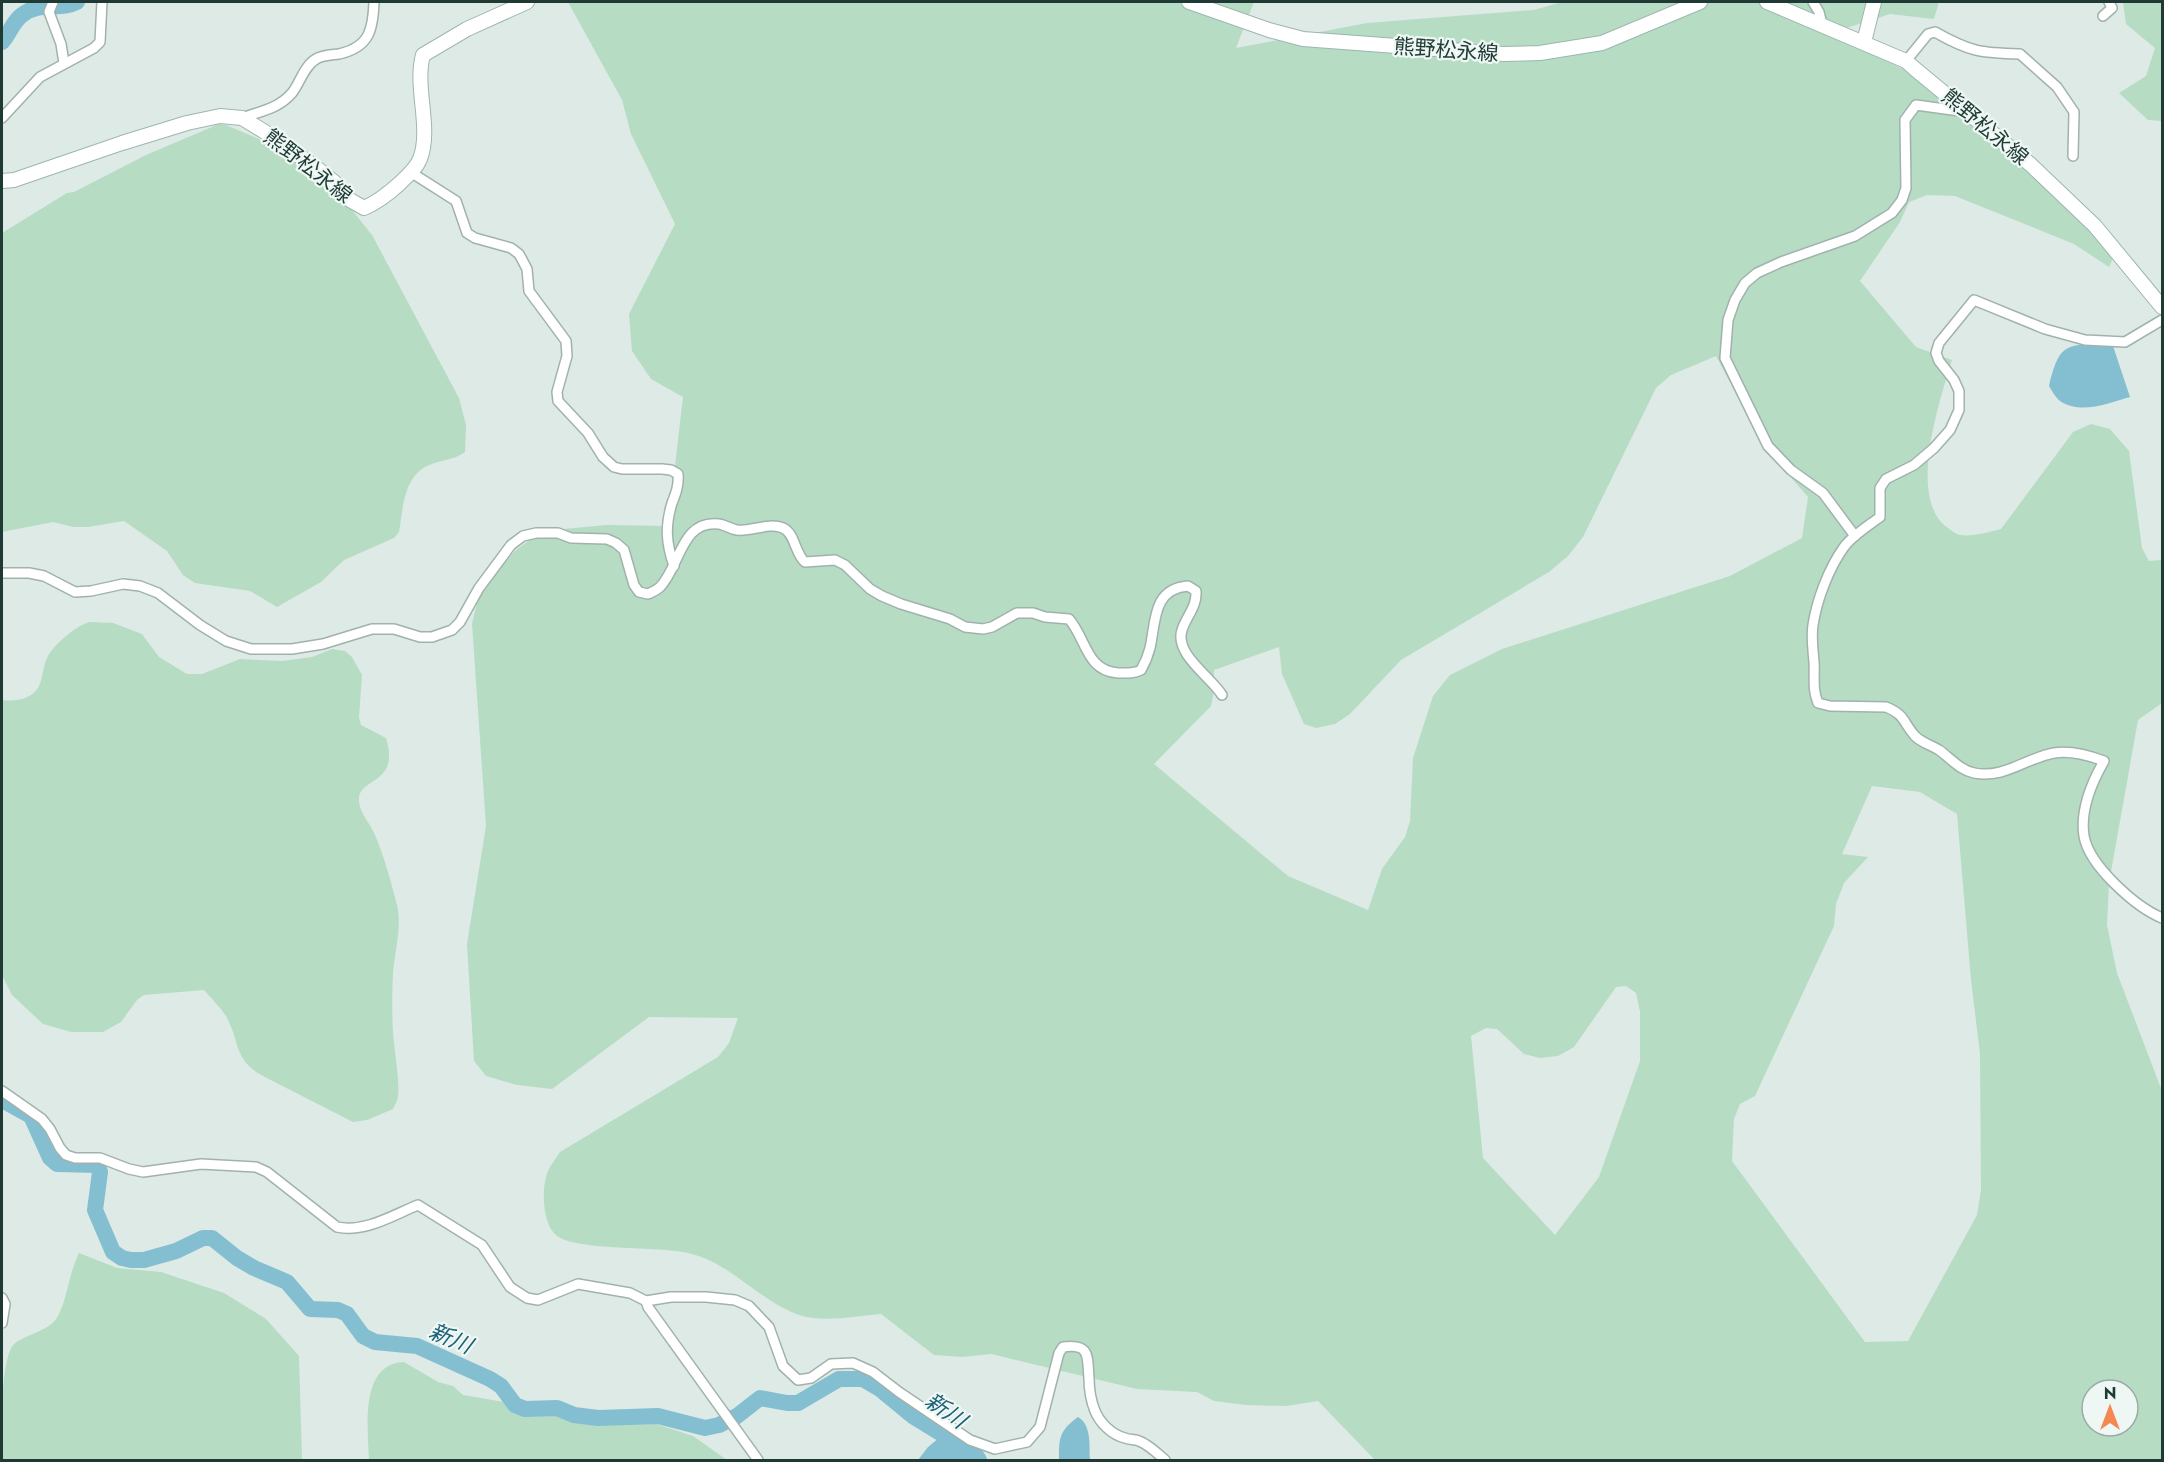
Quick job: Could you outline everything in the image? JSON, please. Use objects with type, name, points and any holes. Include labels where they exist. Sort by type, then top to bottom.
[{"type":"main road","name":"熊野松永線","points":[[2,181],[14,180],[187,123],[220,116],[242,118],[314,166],[334,182],[350,200],[364,208],[378,202],[412,173],[420,158],[424,134],[420,67],[423,55],[466,28],[527,2]]},
{"type":"main road","name":"熊野松永線","points":[[1189,2],[1302,39],[1503,54],[1540,53],[1602,43],[1700,2]]},
{"type":"main road","name":"熊野松永線","points":[[1767,2],[1906,61],[2030,164],[2095,226],[2163,307]]},
{"type":"main road","points":[[1864,42],[1874,2]]},
{"type":"street","points":[[2,118],[40,77],[94,48],[100,42],[102,2]]},
{"type":"street","points":[[242,118],[279,105],[292,92],[309,65],[317,59],[352,50],[363,44],[369,35],[373,21],[374,2]]},
{"type":"street","points":[[1813,2],[1822,24]]},
{"type":"street","points":[[2103,16],[2112,8],[2109,2]]},
{"type":"street","points":[[52,4],[49,12],[61,45],[64,63]]},
{"type":"street","points":[[1906,61],[1928,34],[1935,32],[1960,46],[1983,53],[2020,54],[2056,87],[2074,112],[2073,156]]},
{"type":"street","points":[[1855,536],[1823,493],[1791,470],[1768,446],[1725,358],[1728,320],[1735,300],[1745,283],[1757,273],[1781,262],[1855,236],[1892,213],[1902,200],[1906,188],[1905,120],[1916,105],[1967,112]]},
{"type":"street","points":[[412,173],[456,201],[467,233],[475,238],[512,248],[519,254],[527,268],[529,291],[566,341],[567,356],[557,392],[558,401],[588,433],[603,458],[614,467],[622,469],[662,469],[678,474],[679,483],[667,525],[667,547],[674,566]]},
{"type":"street","points":[[2163,320],[2125,342],[2085,340],[2045,329],[1974,300],[1939,344],[1936,353],[1959,391],[1959,410],[1950,430],[1922,460],[1886,479],[1880,488],[1880,517],[1855,536],[1845,547],[1832,570],[1813,624],[1814,693],[1818,703],[1830,706],[1886,707],[1895,711],[1905,719],[1914,735],[1971,772],[1986,774],[2004,772],[2053,753],[2078,754],[2104,761],[2094,780],[2085,813],[2084,836],[2089,851],[2105,874],[2136,902],[2163,918]]},
{"type":"street","points":[[2,573],[29,573],[44,576],[75,592],[123,584],[140,586],[158,592],[200,625],[226,641],[251,649],[292,649],[331,642],[372,629],[394,629],[420,637],[432,637],[452,630],[460,622],[489,574],[512,545],[523,536],[536,533],[558,533],[572,538],[607,539],[616,543],[624,550],[634,585],[639,592],[648,594],[660,587],[674,566],[684,542],[696,529],[719,524],[737,530],[774,527],[784,528],[790,535],[800,558],[805,562],[835,560],[845,565],[870,589],[882,596],[950,619],[965,627],[983,629],[992,627],[1017,613],[1033,612],[1045,617],[1069,619],[1085,651],[1103,670],[1134,673],[1141,670],[1150,647],[1153,625],[1163,598],[1172,589],[1188,586],[1196,591],[1197,602],[1180,637],[1196,668],[1215,684],[1222,695]]},
{"type":"street","points":[[2,1093],[42,1119],[60,1148],[66,1155],[75,1158],[100,1158],[143,1172],[201,1164],[256,1167],[267,1172],[337,1227],[348,1229],[361,1228],[418,1205],[482,1245],[510,1287],[527,1298],[538,1300],[549,1297],[578,1284],[630,1293],[646,1301],[683,1297],[735,1300],[749,1306],[769,1327],[783,1366],[798,1380],[811,1378],[831,1364],[853,1363],[873,1372],[908,1399],[970,1440],[996,1449],[1027,1442],[1035,1435],[1040,1427],[1059,1353],[1063,1347],[1072,1346],[1086,1351],[1089,1357],[1089,1378],[1095,1413],[1108,1430],[1123,1438],[1141,1441],[1165,1461]]},
{"type":"street","points":[[2,1298],[5,1304],[2,1323]]},
{"type":"street","points":[[646,1301],[648,1307],[758,1461]]},
{"type":"green space","points":[[568,2],[1254,2],[1236,48],[1367,23],[1534,10],[1562,2],[1939,2],[1934,19],[1890,14],[1831,33],[1923,79],[2048,187],[2114,256],[2109,267],[2074,244],[1955,196],[1927,195],[1909,202],[1900,222],[1860,281],[1916,347],[1952,360],[1934,423],[1930,448],[1929,495],[1936,514],[1948,528],[1960,535],[1975,535],[2001,529],[2073,432],[2091,424],[2110,429],[2129,451],[2142,548],[2149,561],[2162,560],[2162,703],[2138,720],[2109,883],[2107,925],[2117,973],[2162,1091],[2162,1460],[1375,1460],[1318,1401],[1286,1406],[1246,1405],[1214,1401],[1197,1392],[1137,1389],[991,1354],[963,1357],[934,1355],[881,1314],[829,1319],[799,1315],[784,1309],[717,1265],[688,1253],[582,1244],[557,1236],[548,1223],[544,1205],[544,1187],[548,1171],[560,1152],[718,1057],[729,1043],[738,1018],[649,1017],[552,1089],[517,1085],[486,1076],[474,1061],[467,944],[486,826],[472,624],[480,590],[516,550],[542,531],[607,525],[668,526],[683,397],[651,379],[632,351],[629,314],[675,224],[631,134],[622,100]],"holes":[[[1716,356],[1765,448],[1808,497],[1802,538],[1730,576],[1502,649],[1450,675],[1433,696],[1413,758],[1410,821],[1405,837],[1382,869],[1368,910],[1288,876],[1154,764],[1211,706],[1214,670],[1279,647],[1282,674],[1304,724],[1316,728],[1335,724],[1350,714],[1401,660],[1549,572],[1568,556],[1583,537],[1656,388],[1671,375]],[[1872,786],[1920,792],[1957,814],[1971,980],[1980,1054],[1981,1190],[1977,1215],[1908,1341],[1865,1342],[1732,1161],[1734,1119],[1740,1104],[1755,1096],[1834,926],[1836,904],[1844,883],[1868,857],[1842,854]],[[1626,986],[1636,993],[1640,1012],[1640,1061],[1599,1177],[1555,1235],[1483,1158],[1471,1036],[1486,1028],[1497,1029],[1524,1054],[1540,1058],[1558,1056],[1574,1047],[1616,987]]]},
{"type":"green space","points":[[2123,2],[2162,2],[2162,121],[2148,120],[2119,93],[2146,76],[2155,48],[2126,24]]},
{"type":"green space","points":[[219,124],[282,149],[348,205],[372,235],[459,398],[466,425],[465,452],[425,467],[412,480],[405,496],[399,532],[394,538],[344,560],[321,582],[277,607],[250,591],[195,583],[183,575],[167,551],[124,521],[88,527],[73,527],[53,522],[2,532],[2,233],[67,193],[74,192],[146,155]]},
{"type":"green space","points":[[90,622],[113,623],[142,634],[159,657],[187,674],[202,674],[240,659],[282,661],[312,657],[332,649],[345,651],[352,657],[362,675],[359,717],[361,725],[386,738],[389,754],[388,765],[383,773],[364,788],[359,802],[381,852],[398,913],[392,1002],[398,1099],[393,1109],[367,1120],[353,1122],[261,1075],[252,1069],[241,1055],[226,1016],[204,990],[144,995],[137,1000],[121,1022],[103,1032],[71,1032],[43,1024],[12,995],[2,975],[2,700],[18,700],[33,694],[39,686],[50,653],[72,631]]},
{"type":"green space","points":[[79,1253],[117,1268],[161,1272],[224,1293],[266,1319],[299,1356],[302,1460],[2,1460],[2,1399],[9,1352],[14,1344],[45,1329],[55,1320],[62,1307]]},
{"type":"green space","points":[[404,1362],[438,1382],[453,1386],[463,1395],[570,1413],[616,1411],[693,1436],[727,1460],[369,1460],[368,1415],[373,1385],[379,1374],[390,1365]]},
{"type":"water","points":[[2112,343],[2130,397],[2104,405],[2086,407],[2068,405],[2059,400],[2049,386],[2057,360],[2062,353],[2068,348],[2085,344]]},
{"type":"water","points":[[1078,1417],[1088,1430],[1090,1460],[1059,1460],[1061,1436]]},
{"type":"water","points":[[939,1438],[963,1449],[970,1460],[918,1460]]},
{"type":"waterway","points":[[2,42],[16,21],[29,11],[35,8],[64,6],[77,2]]},
{"type":"waterway","name":"新川","points":[[2,1100],[31,1116],[50,1158],[57,1164],[97,1165],[100,1172],[95,1210],[113,1252],[122,1258],[144,1260],[176,1251],[203,1238],[212,1238],[254,1268],[287,1282],[310,1309],[338,1310],[347,1314],[363,1336],[375,1342],[417,1346],[490,1379],[501,1386],[515,1405],[525,1409],[557,1408],[574,1415],[598,1418],[658,1416],[705,1428],[719,1425],[737,1416],[760,1398],[798,1403],[839,1379],[863,1379],[880,1389],[914,1417],[976,1455],[979,1460]]}]
